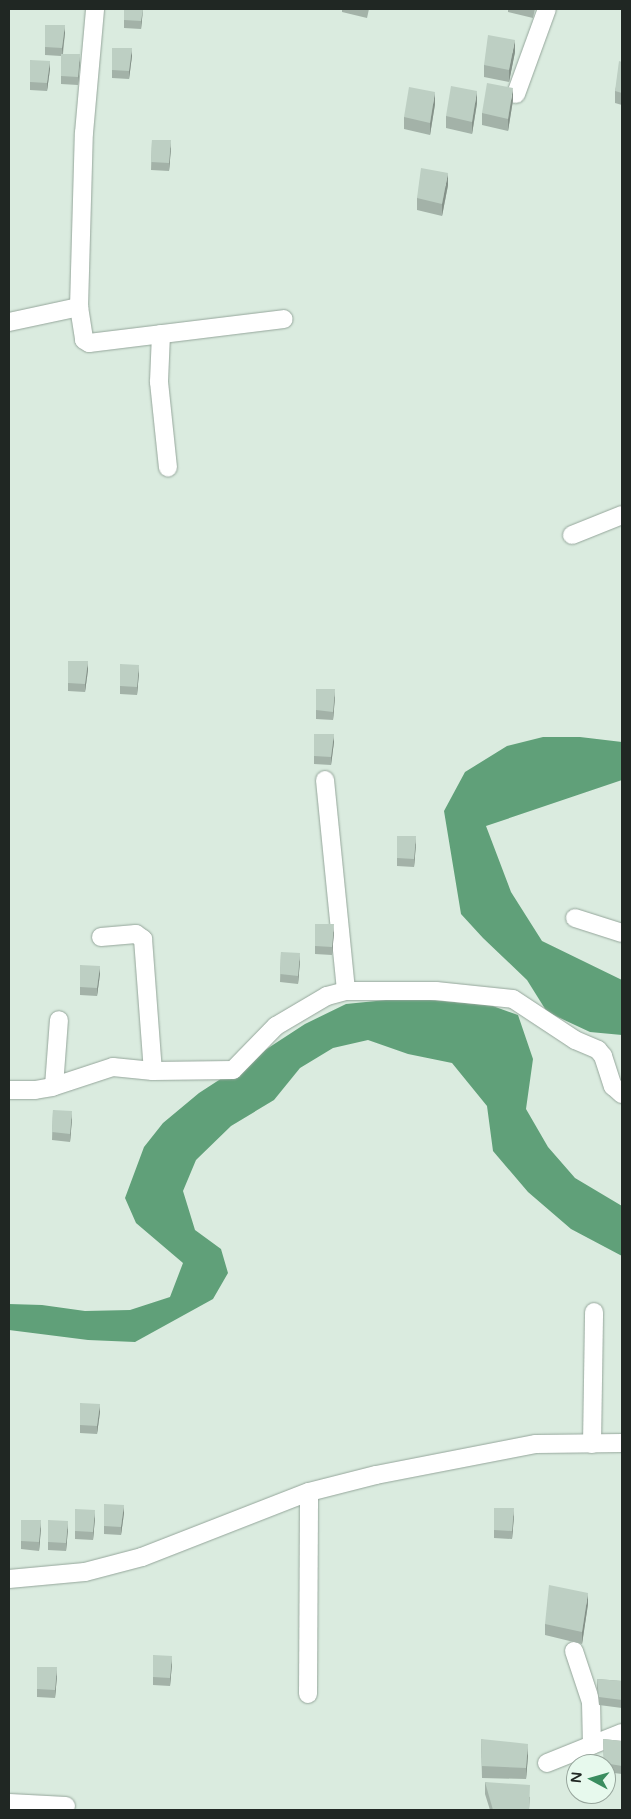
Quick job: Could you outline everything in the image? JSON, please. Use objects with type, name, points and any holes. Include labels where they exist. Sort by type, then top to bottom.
[{"type":"street","points":[[95,9],[84,133],[79,307],[86,342],[284,320]]},
{"type":"street","points":[[516,94],[547,9]]},
{"type":"street","points":[[9,322],[79,307]]},
{"type":"street","points":[[161,334],[159,382],[168,468]]},
{"type":"street","points":[[572,535],[622,515]]},
{"type":"street","points":[[325,780],[346,991]]},
{"type":"street","points":[[574,918],[622,934]]},
{"type":"street","points":[[101,937],[136,934],[143,939],[153,1071]]},
{"type":"street","points":[[9,1090],[35,1090],[54,1086],[113,1068],[153,1071],[234,1070],[261,1039],[276,1026],[327,996],[346,991],[436,991],[510,998],[575,1040],[598,1050],[603,1056],[613,1086],[622,1094]]},
{"type":"street","points":[[54,1086],[59,1020]]},
{"type":"street","points":[[592,1444],[594,1312]]},
{"type":"street","points":[[9,1579],[85,1572],[142,1557],[310,1492],[376,1475],[536,1444],[622,1443]]},
{"type":"street","points":[[308,1694],[310,1492]]},
{"type":"street","points":[[574,1651],[591,1702],[592,1745]]},
{"type":"street","points":[[548,1763],[622,1733]]},
{"type":"street","points":[[9,1803],[66,1806]]},
{"type":"shaded area","points":[[543,737],[580,737],[622,742],[622,780],[486,826],[511,892],[542,941],[622,980],[622,1035],[590,1032],[547,1012],[527,980],[461,914],[444,811],[465,772],[507,746]]},
{"type":"shaded area","points":[[406,998],[490,1005],[518,1015],[533,1059],[526,1109],[548,1147],[575,1178],[622,1206],[622,1256],[571,1229],[528,1192],[493,1151],[487,1106],[452,1063],[408,1054],[368,1040],[333,1048],[300,1068],[274,1100],[231,1126],[196,1160],[183,1191],[195,1230],[221,1249],[228,1273],[213,1299],[135,1342],[88,1340],[9,1330],[9,1304],[42,1305],[85,1311],[130,1310],[170,1297],[183,1263],[136,1223],[125,1198],[144,1147],[163,1123],[199,1093],[305,1024],[346,1004]]},
{"type":"building","points":[[124,9],[143,9],[141,21],[124,20]]},
{"type":"building","points":[[45,25],[65,25],[62,48],[45,47]]},
{"type":"building","points":[[488,35],[515,40],[509,70],[484,65]]},
{"type":"building","points":[[112,48],[132,48],[129,71],[112,70]]},
{"type":"building","points":[[61,54],[80,54],[78,77],[61,76]]},
{"type":"building","points":[[30,60],[50,61],[47,83],[30,82]]},
{"type":"building","points":[[619,61],[622,62],[622,93],[615,91]]},
{"type":"building","points":[[487,83],[513,88],[508,119],[482,113]]},
{"type":"building","points":[[451,86],[477,91],[472,122],[446,116]]},
{"type":"building","points":[[409,87],[435,92],[430,123],[404,117]]},
{"type":"building","points":[[152,140],[171,140],[169,163],[151,162]]},
{"type":"building","points":[[421,168],[448,173],[442,204],[417,198]]},
{"type":"building","points":[[68,661],[88,661],[85,684],[68,683]]},
{"type":"building","points":[[120,664],[139,665],[137,687],[120,686]]},
{"type":"building","points":[[316,689],[335,689],[333,712],[316,710]]},
{"type":"building","points":[[314,734],[334,734],[331,757],[314,756]]},
{"type":"building","points":[[397,836],[416,836],[414,859],[397,858]]},
{"type":"building","points":[[315,924],[334,924],[332,947],[315,946]]},
{"type":"building","points":[[281,952],[300,953],[298,976],[280,974]]},
{"type":"building","points":[[80,965],[100,966],[97,988],[80,987]]},
{"type":"building","points":[[53,1110],[72,1111],[70,1134],[52,1132]]},
{"type":"building","points":[[80,1403],[100,1404],[97,1426],[80,1425]]},
{"type":"building","points":[[104,1504],[124,1505],[121,1527],[104,1526]]},
{"type":"building","points":[[494,1508],[514,1508],[512,1531],[494,1530]]},
{"type":"building","points":[[75,1509],[95,1510],[93,1532],[75,1531]]},
{"type":"building","points":[[21,1520],[41,1520],[39,1542],[21,1541]]},
{"type":"building","points":[[48,1520],[68,1521],[66,1543],[48,1542]]},
{"type":"building","points":[[549,1585],[588,1593],[582,1632],[545,1624]]},
{"type":"building","points":[[153,1655],[172,1656],[170,1678],[153,1677]]},
{"type":"building","points":[[37,1667],[57,1667],[55,1690],[37,1689]]},
{"type":"building","points":[[597,1679],[622,1681],[622,1700],[599,1697]]},
{"type":"building","points":[[481,1739],[528,1744],[526,1768],[482,1766]]},
{"type":"building","points":[[603,1739],[622,1741],[622,1766],[616,1765],[616,1754],[604,1754]]},
{"type":"building","points":[[485,1782],[530,1785],[529,1810],[493,1810]]}]
